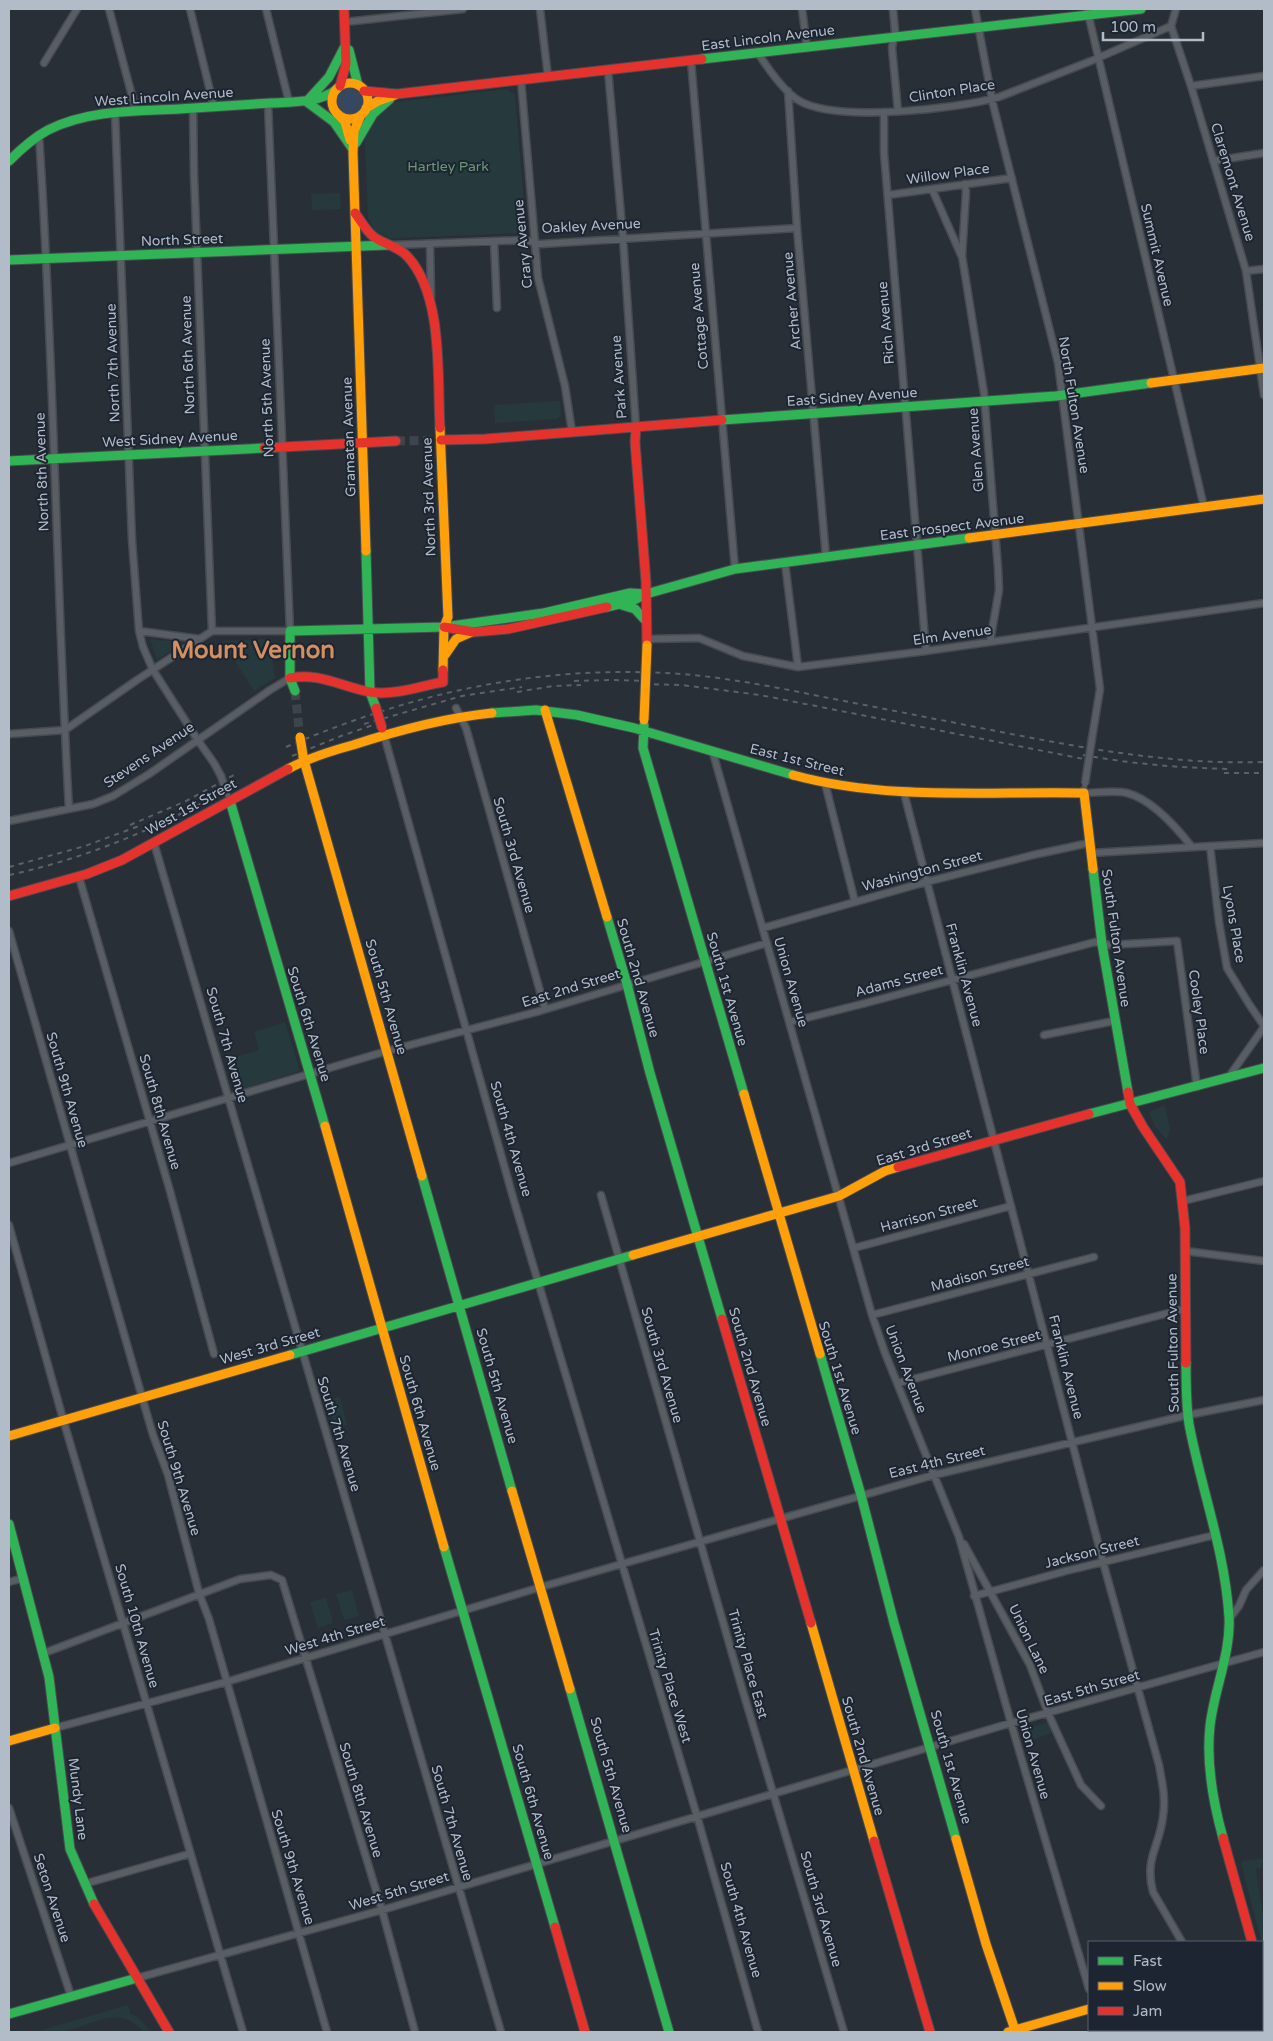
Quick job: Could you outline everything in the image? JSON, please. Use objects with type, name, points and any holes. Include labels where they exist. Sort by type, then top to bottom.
[{"type":"street","points":[[44,63],[77,9]]},
{"type":"street","points":[[109,9],[136,111]]},
{"type":"street","points":[[190,9],[214,107]]},
{"type":"street","points":[[266,9],[288,102]]},
{"type":"street","points":[[344,9],[346,64],[339,87],[332,101],[336,112],[351,118],[363,111],[367,99],[361,88],[346,40]]},
{"type":"street","points":[[345,22],[463,9]]},
{"type":"street","points":[[540,9],[548,77]]},
{"type":"street","points":[[802,9],[806,47]]},
{"type":"street","points":[[893,9],[895,31],[892,48],[898,111]]},
{"type":"street","name":"North Fulton Avenue","points":[[975,9],[977,28],[992,99],[1058,363],[1100,689],[1090,751]]},
{"type":"street","name":"East Lincoln Avenue","points":[[363,111],[378,101],[395,95],[977,28],[1088,12],[1141,9]]},
{"type":"street","points":[[1171,26],[1176,9]]},
{"type":"street","name":"Summit Avenue","points":[[1088,12],[1204,507]]},
{"type":"street","name":"Clinton Place","points":[[788,91],[798,100],[826,110],[884,112],[921,110],[992,99],[1099,58],[1171,26]]},
{"type":"street","name":"Claremont Avenue","points":[[1171,26],[1191,86],[1246,271],[1262,369],[1264,395]]},
{"type":"street","points":[[346,40],[331,76],[306,101],[334,122],[352,150],[373,114],[395,95]]},
{"type":"street","points":[[758,53],[767,67],[788,91]]},
{"type":"street","name":"Cottage Avenue","points":[[690,61],[735,569]]},
{"type":"street","name":"Park Avenue","points":[[608,70],[623,238],[646,594],[647,642],[644,720]]},
{"type":"street","points":[[1191,86],[1264,76]]},
{"type":"street","name":"Crary Avenue","points":[[521,80],[538,278],[565,386],[572,432]]},
{"type":"street","points":[[339,87],[349,83],[361,88]]},
{"type":"street","name":"West Lincoln Avenue","points":[[9,161],[17,151],[39,135],[73,120],[136,111],[306,101],[331,94],[339,87]]},
{"type":"street","name":"East Lincoln Avenue","points":[[361,88],[395,95]]},
{"type":"street","name":"Archer Avenue","points":[[788,91],[797,228],[826,557]]},
{"type":"street","name":"West Lincoln Avenue","points":[[306,101],[327,106],[336,112]]},
{"type":"street","name":"North 5th Avenue","points":[[268,104],[290,631],[290,678],[295,691]]},
{"type":"street","name":"North 6th Avenue","points":[[192,108],[212,631]]},
{"type":"street","name":"Gramatan Avenue","points":[[363,111],[354,131],[352,150],[364,442],[370,692],[382,728]]},
{"type":"street","name":"Gramatan Avenue","points":[[336,112],[345,122],[352,150]]},
{"type":"street","name":"Rich Avenue","points":[[884,112],[884,153],[926,651]]},
{"type":"street","name":"North 7th Avenue","points":[[115,113],[132,540],[139,631],[143,647],[153,670],[214,763],[229,798]]},
{"type":"street","name":"North 8th Avenue","points":[[39,135],[47,259],[62,692],[68,809]]},
{"type":"street","points":[[1213,161],[1264,153]]},
{"type":"street","name":"Willow Place","points":[[888,195],[1012,178]]},
{"type":"street","name":"Glen Avenue","points":[[965,184],[962,256],[985,401],[999,590],[990,642]]},
{"type":"street","name":"Glen Avenue","points":[[932,189],[962,256]]},
{"type":"street","name":"North 3rd Avenue","points":[[355,213],[364,222],[370,233],[389,245],[398,248],[412,261],[431,305]]},
{"type":"street","name":"Oakley Avenue","points":[[356,247],[528,240],[541,244],[797,228]]},
{"type":"street","points":[[494,242],[497,308]]},
{"type":"street","name":"North 3rd Avenue","points":[[370,692],[444,685],[444,627],[448,617],[436,334],[431,305],[430,244]]},
{"type":"street","name":"North Street","points":[[9,260],[356,247]]},
{"type":"street","points":[[1246,271],[1264,269]]},
{"type":"street","name":"East Sidney Avenue","points":[[441,440],[485,439],[1062,395],[1262,369]]},
{"type":"street","points":[[364,442],[396,441]]},
{"type":"street","name":"West Sidney Avenue","points":[[9,461],[282,448],[364,442]]},
{"type":"street","name":"East Prospect Avenue","points":[[290,631],[444,627],[546,617],[618,605],[646,594],[735,569],[1264,499]]},
{"type":"street","points":[[785,562],[798,667]]},
{"type":"street","name":"East Prospect Avenue","points":[[444,627],[474,632],[508,629],[630,593],[646,594]]},
{"type":"street","name":"Elm Avenue","points":[[647,642],[699,638],[743,656],[798,667],[926,651],[1264,603]]},
{"type":"street","points":[[618,605],[635,609],[646,621]]},
{"type":"street","points":[[139,631],[200,639]]},
{"type":"street","points":[[9,734],[65,730],[212,631],[290,631]]},
{"type":"street","points":[[444,658],[456,639],[474,632]]},
{"type":"street","points":[[290,678],[307,676],[340,682],[370,692]]},
{"type":"street","name":"Stevens Avenue","points":[[9,821],[93,804],[113,796],[149,774],[197,739],[290,678]]},
{"type":"street","name":"East 1st Street","points":[[382,728],[447,718],[458,712],[545,710],[564,712],[644,730],[713,753],[825,783],[904,793],[1084,788],[1126,793],[1140,799],[1181,832],[1192,847]]},
{"type":"street","name":"South 2nd Avenue","points":[[545,710],[627,984],[650,1073],[930,2032]]},
{"type":"street","name":"South 3rd Avenue","points":[[458,712],[466,728],[545,1009]]},
{"type":"street","name":"South 1st Avenue","points":[[644,720],[643,748],[777,1214],[861,1496],[894,1623],[1013,2032]]},
{"type":"street","name":"West 1st Street","points":[[9,896],[79,877],[122,860],[229,798],[301,746],[382,728]]},
{"type":"street","name":"South 4th Avenue","points":[[382,728],[538,1282],[620,1564]]},
{"type":"street","name":"South 5th Avenue","points":[[301,746],[670,2032]]},
{"type":"street","name":"South Fulton Avenue","points":[[1090,751],[1084,788],[1090,854],[1114,1021],[1130,1104],[1180,1182],[1183,1202],[1185,1251],[1184,1309],[1188,1415],[1223,1565],[1229,1619],[1210,1726],[1210,1774],[1218,1820],[1252,1941]]},
{"type":"street","name":"Union Avenue","points":[[713,753],[872,1315],[959,1537],[974,1596],[1088,1986]]},
{"type":"street","points":[[825,783],[855,902]]},
{"type":"street","name":"Franklin Avenue","points":[[904,793],[1103,1562],[1159,1765],[1165,1795],[1163,1817],[1151,1855],[1149,1870],[1153,1892],[1181,1941]]},
{"type":"street","name":"South 6th Avenue","points":[[229,798],[585,2032]]},
{"type":"street","name":"South 7th Avenue","points":[[154,843],[500,2032]]},
{"type":"street","name":"Washington Street","points":[[763,928],[926,882],[1089,843]]},
{"type":"street","points":[[1090,854],[1264,843]]},
{"type":"street","name":"Lyons Place","points":[[1210,846],[1219,922],[1228,968],[1264,1026]]},
{"type":"street","name":"South 8th Avenue","points":[[79,877],[199,1295],[214,1354]]},
{"type":"street","name":"South 9th Avenue","points":[[9,931],[142,1397],[168,1475],[200,1593],[327,2032]]},
{"type":"street","name":"Adams Street","points":[[790,1022],[1095,942],[1109,945],[1177,941]]},
{"type":"street","name":"Cooley Place","points":[[1177,941],[1197,1087]]},
{"type":"street","name":"East 2nd Street","points":[[9,1163],[387,1051],[545,1009],[767,943]]},
{"type":"street","points":[[1044,1035],[1114,1021]]},
{"type":"street","points":[[1228,1078],[1264,1026]]},
{"type":"street","name":"East 3rd Street","points":[[538,1282],[839,1196],[885,1171],[1264,1068]]},
{"type":"street","points":[[1183,1202],[1264,1181]]},
{"type":"street","name":"South 3rd Avenue","points":[[601,1195],[700,1541]]},
{"type":"street","name":"Harrison Street","points":[[854,1248],[1011,1206]]},
{"type":"street","name":"South 10th Avenue","points":[[9,1225],[189,1854],[243,2032]]},
{"type":"street","points":[[1185,1251],[1264,1261]]},
{"type":"street","name":"Madison Street","points":[[872,1315],[1094,1257]]},
{"type":"street","name":"West 3rd Street","points":[[9,1436],[538,1282]]},
{"type":"street","name":"Monroe Street","points":[[898,1383],[1184,1309]]},
{"type":"street","name":"East 4th Street","points":[[620,1564],[934,1475],[1188,1415],[1264,1400]]},
{"type":"street","name":"Mundy Lane","points":[[9,1524],[49,1677],[70,1849],[84,1884],[169,2032]]},
{"type":"street","name":"Jackson Street","points":[[974,1596],[1215,1535]]},
{"type":"street","name":"Union Lane","points":[[959,1537],[991,1591],[1030,1665],[1048,1713],[1081,1784],[1101,1806]]},
{"type":"street","name":"Trinity Place East","points":[[700,1541],[774,1793]]},
{"type":"street","name":"West 4th Street","points":[[55,1728],[226,1682],[620,1564]]},
{"type":"street","name":"Trinity Place West","points":[[620,1564],[696,1816]]},
{"type":"street","points":[[1229,1619],[1239,1606],[1246,1590],[1264,1570]]},
{"type":"street","name":"South 8th Avenue","points":[[200,1593],[240,1579],[259,1575],[271,1575],[282,1580],[382,1910],[415,2032]]},
{"type":"street","points":[[9,1582],[24,1578]]},
{"type":"street","points":[[44,1653],[200,1593]]},
{"type":"street","name":"East 5th Street","points":[[696,1816],[1011,1723],[1264,1652]]},
{"type":"street","points":[[9,1741],[55,1728]]},
{"type":"street","name":"South 3rd Avenue","points":[[774,1793],[844,2032]]},
{"type":"street","name":"Seton Avenue","points":[[9,1808],[71,1996]]},
{"type":"street","name":"South 4th Avenue","points":[[696,1816],[758,2032]]},
{"type":"street","name":"West 5th Street","points":[[137,1978],[382,1910],[696,1816]]},
{"type":"street","points":[[84,1884],[189,1854]]},
{"type":"street","points":[[9,2014],[137,1978]]},
{"type":"street","points":[[1013,2032],[1088,2009]]},
{"type":"green space","name":"Hartley Park","points":[[507,89],[515,95],[526,226],[520,233],[390,238],[375,231],[368,218],[365,143],[368,130],[379,113],[396,102]]},
{"type":"green space","points":[[340,193],[341,209],[312,210],[311,194]]},
{"type":"green space","points":[[560,401],[561,416],[557,419],[495,423],[494,405]]},
{"type":"green space","points":[[150,639],[180,642],[180,645],[157,660]]},
{"type":"green space","points":[[272,639],[275,678],[254,691],[222,641]]},
{"type":"green space","points":[[285,1022],[300,1071],[236,1091],[226,1060],[259,1050],[254,1032]]},
{"type":"green space","points":[[1165,1105],[1170,1129],[1167,1140],[1154,1125],[1149,1112]]},
{"type":"green space","points":[[340,1397],[347,1425],[335,1428],[327,1400]]},
{"type":"green space","points":[[352,1590],[359,1616],[344,1620],[336,1594]]},
{"type":"green space","points":[[326,1597],[333,1623],[318,1628],[310,1602]]},
{"type":"green space","points":[[1048,1722],[1053,1732],[1025,1743],[1022,1730]]},
{"type":"green space","points":[[1264,1858],[1261,1868],[1256,1869],[1264,1923],[1264,1946],[1241,1864],[1243,1861]]},
{"type":"green space","points":[[128,2005],[131,2014],[138,2017],[151,2032],[143,2032],[134,2023],[124,2018],[114,2018],[103,2019],[59,2032],[35,2032]]},
{"type":"water","points":[[350,88],[359,92],[363,101],[359,110],[350,114],[341,110],[337,101],[341,92]]},
{"type":"tunnel","points":[[396,441],[441,440]]},
{"type":"tunnel","points":[[295,691],[299,729]]},
{"type":"railway","points":[[286,747],[382,711],[430,697],[479,686],[528,678],[578,673],[629,672],[681,674],[739,681],[1132,755],[1198,761],[1264,762]]},
{"type":"railway","points":[[574,681],[652,681]]},
{"type":"railway","points":[[644,684],[682,685],[760,695],[1089,760]]},
{"type":"railway","points":[[517,692],[553,686],[581,685]]},
{"type":"railway","points":[[364,724],[462,696],[522,687]]},
{"type":"railway","points":[[292,756],[373,725]]},
{"type":"railway","points":[[1083,755],[1157,765],[1232,769]]},
{"type":"railway","points":[[1224,773],[1264,773]]},
{"type":"railway","points":[[130,825],[186,801],[234,775]]},
{"type":"railway","points":[[9,875],[70,859],[127,838],[182,813],[238,784]]},
{"type":"railway","points":[[9,867],[85,846],[139,826]]},
{"type":"traffic: fast","points":[[702,59],[1141,9]]},
{"type":"traffic: fast","points":[[308,100],[329,77],[344,48]]},
{"type":"traffic: fast","points":[[349,50],[358,85]]},
{"type":"traffic: fast","points":[[9,161],[27,144],[48,130],[63,123],[95,115],[129,111],[297,102],[322,97],[337,89]]},
{"type":"traffic: fast","points":[[356,143],[373,114],[390,99]]},
{"type":"traffic: fast","points":[[307,102],[334,122],[352,148]]},
{"type":"traffic: fast","points":[[9,260],[388,245]]},
{"type":"traffic: fast","points":[[722,420],[1056,396],[1151,383]]},
{"type":"traffic: fast","points":[[9,461],[264,448]]},
{"type":"traffic: fast","points":[[607,607],[735,569],[969,538]]},
{"type":"traffic: fast","points":[[366,551],[370,692],[376,708]]},
{"type":"traffic: fast","points":[[295,691],[290,678],[290,631],[444,627],[544,613],[630,593],[646,594]]},
{"type":"traffic: fast","points":[[622,605],[635,609],[646,621]]},
{"type":"traffic: fast","points":[[492,713],[536,710],[577,715],[634,728],[793,775]]},
{"type":"traffic: fast","points":[[644,725],[643,748],[744,1094]]},
{"type":"traffic: fast","points":[[230,801],[325,1126]]},
{"type":"traffic: fast","points":[[1093,869],[1102,944],[1128,1092]]},
{"type":"traffic: fast","points":[[607,917],[650,1073],[722,1319]]},
{"type":"traffic: fast","points":[[1089,1114],[1264,1068]]},
{"type":"traffic: fast","points":[[422,1176],[512,1491]]},
{"type":"traffic: fast","points":[[290,1355],[633,1255]]},
{"type":"traffic: fast","points":[[820,1354],[956,1839]]},
{"type":"traffic: fast","points":[[1186,1363],[1189,1424],[1223,1568],[1229,1617],[1225,1658],[1212,1712],[1209,1740],[1211,1782],[1223,1838]]},
{"type":"traffic: fast","points":[[9,1524],[49,1677],[70,1849],[94,1904]]},
{"type":"traffic: fast","points":[[444,1547],[555,1927]]},
{"type":"traffic: fast","points":[[570,1689],[669,2032]]},
{"type":"traffic: fast","points":[[9,2014],[137,1978]]},
{"type":"traffic: slow","points":[[350,83],[362,89],[368,101],[362,113],[350,119],[338,113],[332,101],[338,89],[350,83]]},
{"type":"traffic: slow","points":[[366,108],[395,95]]},
{"type":"traffic: slow","points":[[338,114],[345,122],[350,140]]},
{"type":"traffic: slow","points":[[361,115],[354,131],[353,153],[366,551]]},
{"type":"traffic: slow","points":[[1151,383],[1264,368]]},
{"type":"traffic: slow","points":[[440,428],[448,617],[444,627],[443,670]]},
{"type":"traffic: slow","points":[[969,538],[1264,499]]},
{"type":"traffic: slow","points":[[445,655],[456,639],[472,632]]},
{"type":"traffic: slow","points":[[644,720],[647,645]]},
{"type":"traffic: slow","points":[[545,710],[607,917]]},
{"type":"traffic: slow","points":[[288,769],[320,755],[405,730],[439,721],[492,713]]},
{"type":"traffic: slow","points":[[300,737],[303,755]]},
{"type":"traffic: slow","points":[[303,757],[422,1176]]},
{"type":"traffic: slow","points":[[793,775],[829,783],[901,792],[1084,793],[1093,869]]},
{"type":"traffic: slow","points":[[744,1094],[820,1354]]},
{"type":"traffic: slow","points":[[325,1126],[444,1547]]},
{"type":"traffic: slow","points":[[633,1255],[839,1196],[885,1171],[898,1167]]},
{"type":"traffic: slow","points":[[9,1436],[290,1355]]},
{"type":"traffic: slow","points":[[512,1491],[570,1689]]},
{"type":"traffic: slow","points":[[811,1623],[874,1841]]},
{"type":"traffic: slow","points":[[9,1741],[55,1728]]},
{"type":"traffic: slow","points":[[956,1839],[986,1944],[1015,2030]]},
{"type":"traffic: slow","points":[[1263,1995],[1264,1999]]},
{"type":"traffic: slow","points":[[1008,2032],[1088,2009]]},
{"type":"traffic: jam","points":[[340,86],[346,64],[344,9]]},
{"type":"traffic: jam","points":[[364,91],[397,94],[702,59]]},
{"type":"traffic: jam","points":[[355,213],[374,237],[400,250],[407,256],[419,272],[427,292],[433,314],[436,338],[440,428]]},
{"type":"traffic: jam","points":[[441,440],[485,439],[722,420]]},
{"type":"traffic: jam","points":[[636,428],[635,442],[646,582],[647,645]]},
{"type":"traffic: jam","points":[[264,448],[396,441]]},
{"type":"traffic: jam","points":[[444,627],[474,632],[508,629],[607,607]]},
{"type":"traffic: jam","points":[[290,678],[321,678],[360,690],[388,693],[443,682],[443,670]]},
{"type":"traffic: jam","points":[[376,708],[382,728]]},
{"type":"traffic: jam","points":[[9,896],[87,874],[122,860],[288,769]]},
{"type":"traffic: jam","points":[[1128,1092],[1130,1104],[1143,1127],[1180,1182],[1185,1228],[1186,1363]]},
{"type":"traffic: jam","points":[[898,1167],[1089,1114]]},
{"type":"traffic: jam","points":[[722,1319],[811,1623]]},
{"type":"traffic: jam","points":[[1223,1838],[1252,1941]]},
{"type":"traffic: jam","points":[[874,1841],[930,2032]]},
{"type":"traffic: jam","points":[[94,1904],[169,2032]]},
{"type":"traffic: jam","points":[[555,1927],[585,2032]]},
{"type":"district","name":"Mount Vernon","points":[[253,650]]}]
